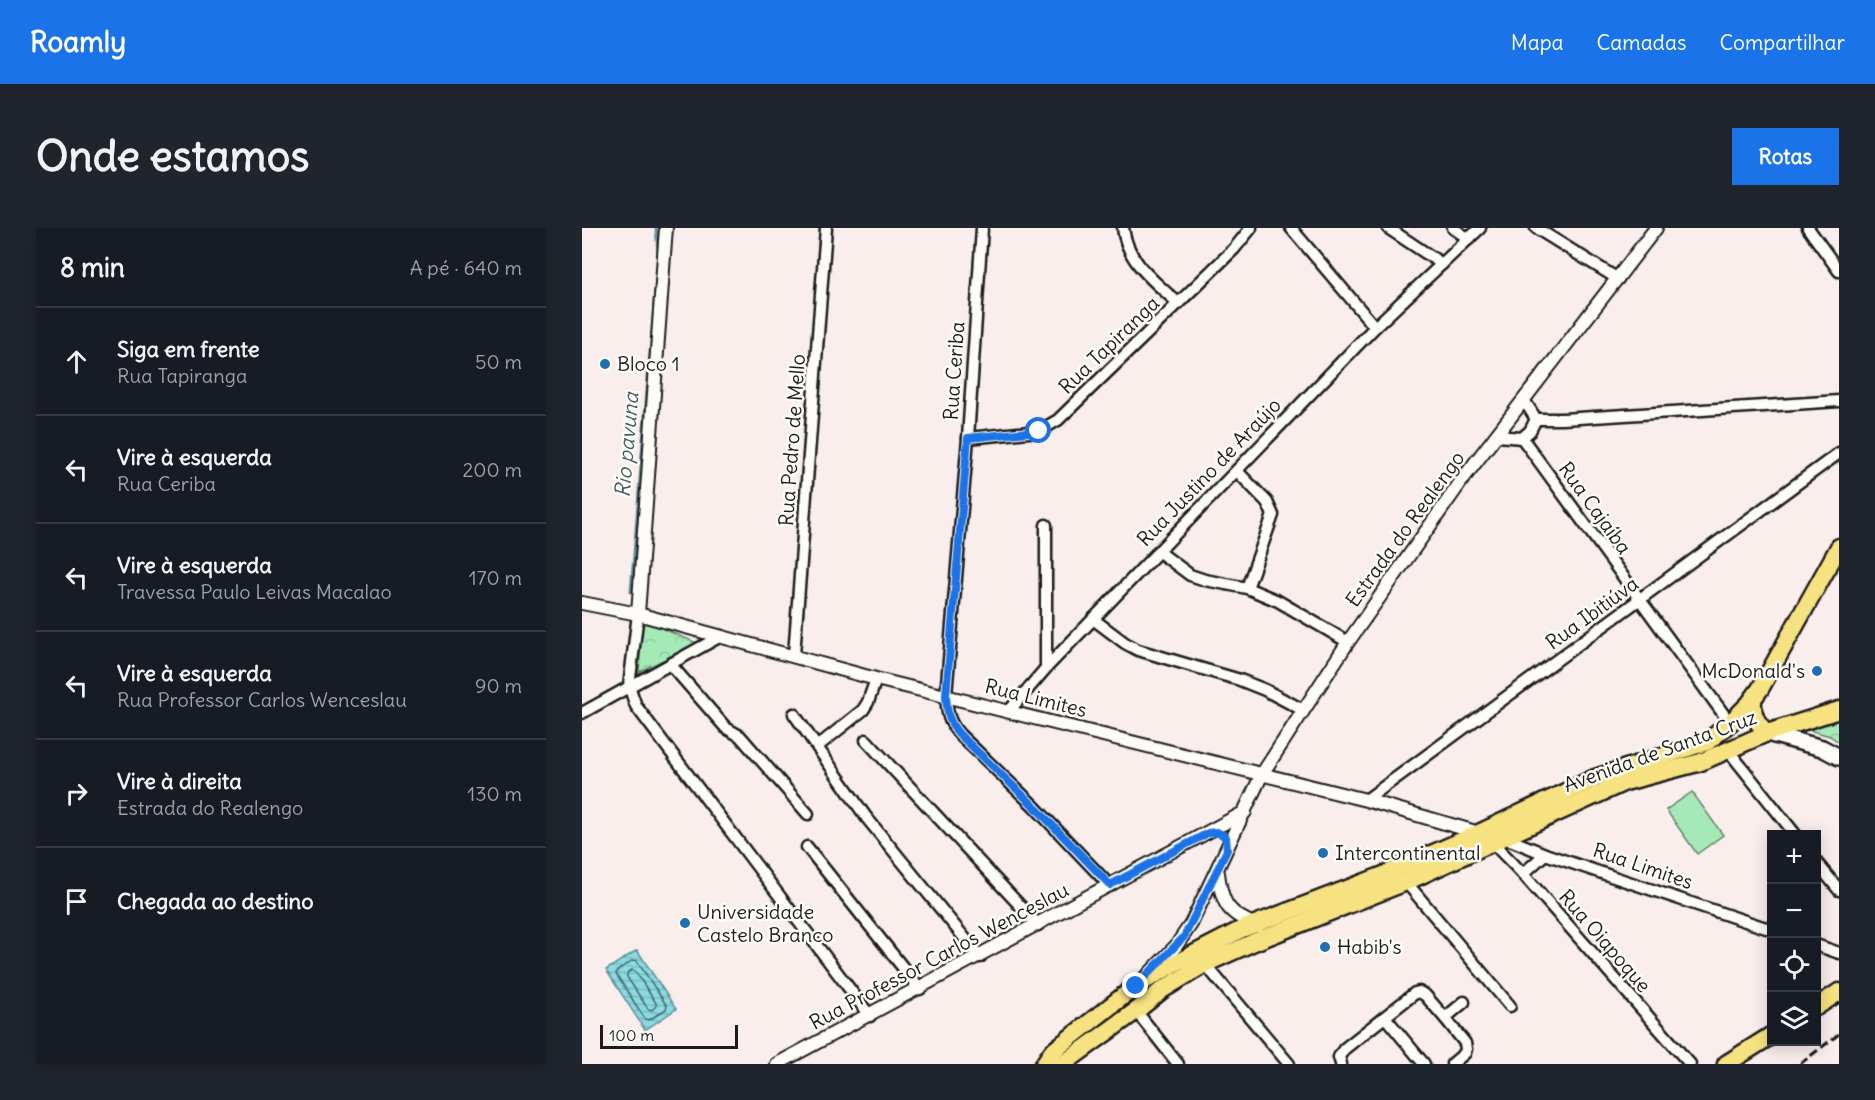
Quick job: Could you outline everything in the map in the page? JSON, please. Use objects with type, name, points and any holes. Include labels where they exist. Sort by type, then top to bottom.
[{"type":"main road","name":"Avenida de Santa Cruz","points":[[1055,1061],[1136,1011],[1173,982],[1205,964],[1406,882],[1492,838],[1595,778],[1707,742],[1749,704],[1839,547]]},
{"type":"main road","points":[[1749,704],[1757,723],[1767,733],[1822,748],[1839,757]]},
{"type":"main road","name":"Avenida de Santa Cruz","points":[[1055,1061],[1136,986],[1180,961],[1255,924],[1381,876],[1492,838],[1624,782],[1701,762],[1767,733],[1839,710]]},
{"type":"main road","points":[[1821,1004],[1839,992]]},
{"type":"main road","points":[[1726,1064],[1767,1038]]},
{"type":"street","points":[[666,228],[638,614],[629,686],[642,714],[870,1016]]},
{"type":"street","name":"Rua Pedro de Mello","points":[[794,656],[826,228]]},
{"type":"street","name":"Rua Ceriba","points":[[982,228],[968,438],[946,695],[948,716],[951,726],[1033,805],[1110,885]]},
{"type":"street","points":[[1123,228],[1124,240],[1138,265],[1178,303]]},
{"type":"street","name":"Rua Tapiranga","points":[[968,438],[1039,431],[1050,426],[1234,249],[1251,228]]},
{"type":"street","points":[[1291,228],[1374,327]]},
{"type":"street","points":[[1388,228],[1442,264]]},
{"type":"street","points":[[1453,228],[1469,239]]},
{"type":"street","name":"Rua Justino de Araújo","points":[[1009,711],[1046,668],[1374,327],[1479,228]]},
{"type":"street","points":[[1536,228],[1618,279]]},
{"type":"street","name":"Estrada do Realengo","points":[[1136,986],[1184,937],[1218,872],[1262,774],[1348,642],[1465,476],[1656,228]]},
{"type":"street","points":[[1808,228],[1839,271]]},
{"type":"street","points":[[1524,400],[1536,419]]},
{"type":"street","points":[[1536,419],[1839,401]]},
{"type":"street","points":[[1497,436],[1522,438],[1530,431],[1536,419]]},
{"type":"street","name":"Rua Cajaíba","points":[[1522,438],[1730,723]]},
{"type":"street","name":"Rua Ibitiúva","points":[[1366,800],[1839,453]]},
{"type":"street","points":[[1237,471],[1267,502],[1273,515],[1247,588]]},
{"type":"street","points":[[1046,525],[1046,668]]},
{"type":"street","points":[[1158,551],[1191,574],[1205,580],[1247,588],[1288,606],[1348,642]]},
{"type":"street","name":"Rua Limites","points":[[582,603],[638,614],[876,679],[1366,800],[1545,854],[1767,928]]},
{"type":"street","points":[[1093,619],[1138,650],[1240,680],[1303,710]]},
{"type":"street","points":[[582,713],[721,636]]},
{"type":"street","points":[[671,665],[726,728],[740,736],[808,814]]},
{"type":"street","points":[[818,746],[863,710],[876,679]]},
{"type":"street","points":[[1719,707],[1727,710],[1749,704]]},
{"type":"street","points":[[794,714],[866,817],[980,957]]},
{"type":"street","points":[[866,740],[1038,925]]},
{"type":"street","points":[[1728,750],[1792,830]]},
{"type":"street","name":"Rua Professor Carlos Wenceslau","points":[[777,1064],[980,957],[1245,812]]},
{"type":"street","points":[[1208,833],[1217,832],[1224,835],[1228,848]]},
{"type":"street","name":"Rua Oiapoque","points":[[1492,838],[1690,1064]]},
{"type":"street","points":[[807,847],[920,989]]},
{"type":"street","points":[[1523,874],[1545,854]]},
{"type":"street","points":[[1821,868],[1839,890]]},
{"type":"street","points":[[1218,872],[1223,902],[1231,911],[1241,919],[1280,932]]},
{"type":"street","points":[[1406,882],[1510,1006]]},
{"type":"street","points":[[1821,947],[1839,953]]},
{"type":"street","points":[[1205,964],[1289,1064]]},
{"type":"street","points":[[1341,1064],[1339,1057],[1344,1049],[1419,992],[1425,995],[1465,1043],[1467,1048],[1465,1053],[1452,1064]]},
{"type":"street","points":[[1445,1018],[1464,1002]]},
{"type":"street","points":[[1136,1011],[1178,1064]]},
{"type":"street","points":[[1385,1017],[1424,1064]]},
{"type":"green space","points":[[642,620],[697,643],[639,672]]},
{"type":"green space","points":[[1839,720],[1839,742],[1830,736],[1805,729]]},
{"type":"green space","points":[[1692,792],[1723,835],[1697,854],[1666,810]]},
{"type":"water","points":[[637,950],[676,1009],[645,1030],[606,970]]},
{"type":"waterway","name":"Rio pavuna","points":[[631,592],[658,253],[656,228]]},
{"type":"railway","points":[[1800,1064],[1839,1034]]},
{"type":"place","name":"Bloco 1","points":[[605,364]]},
{"type":"place","name":"McDonald's","points":[[1817,671]]},
{"type":"place","name":"Intercontinental","points":[[1323,853]]},
{"type":"place","name":"Universidade Castelo Branco","points":[[685,923]]},
{"type":"place","name":"Habib's","points":[[1325,947]]},
{"type":"route","points":[[1039,431],[968,438],[946,695],[948,716],[951,726],[1033,805],[1110,885],[1208,833],[1217,832],[1226,837],[1228,848],[1218,872],[1184,937],[1136,986]]}]
